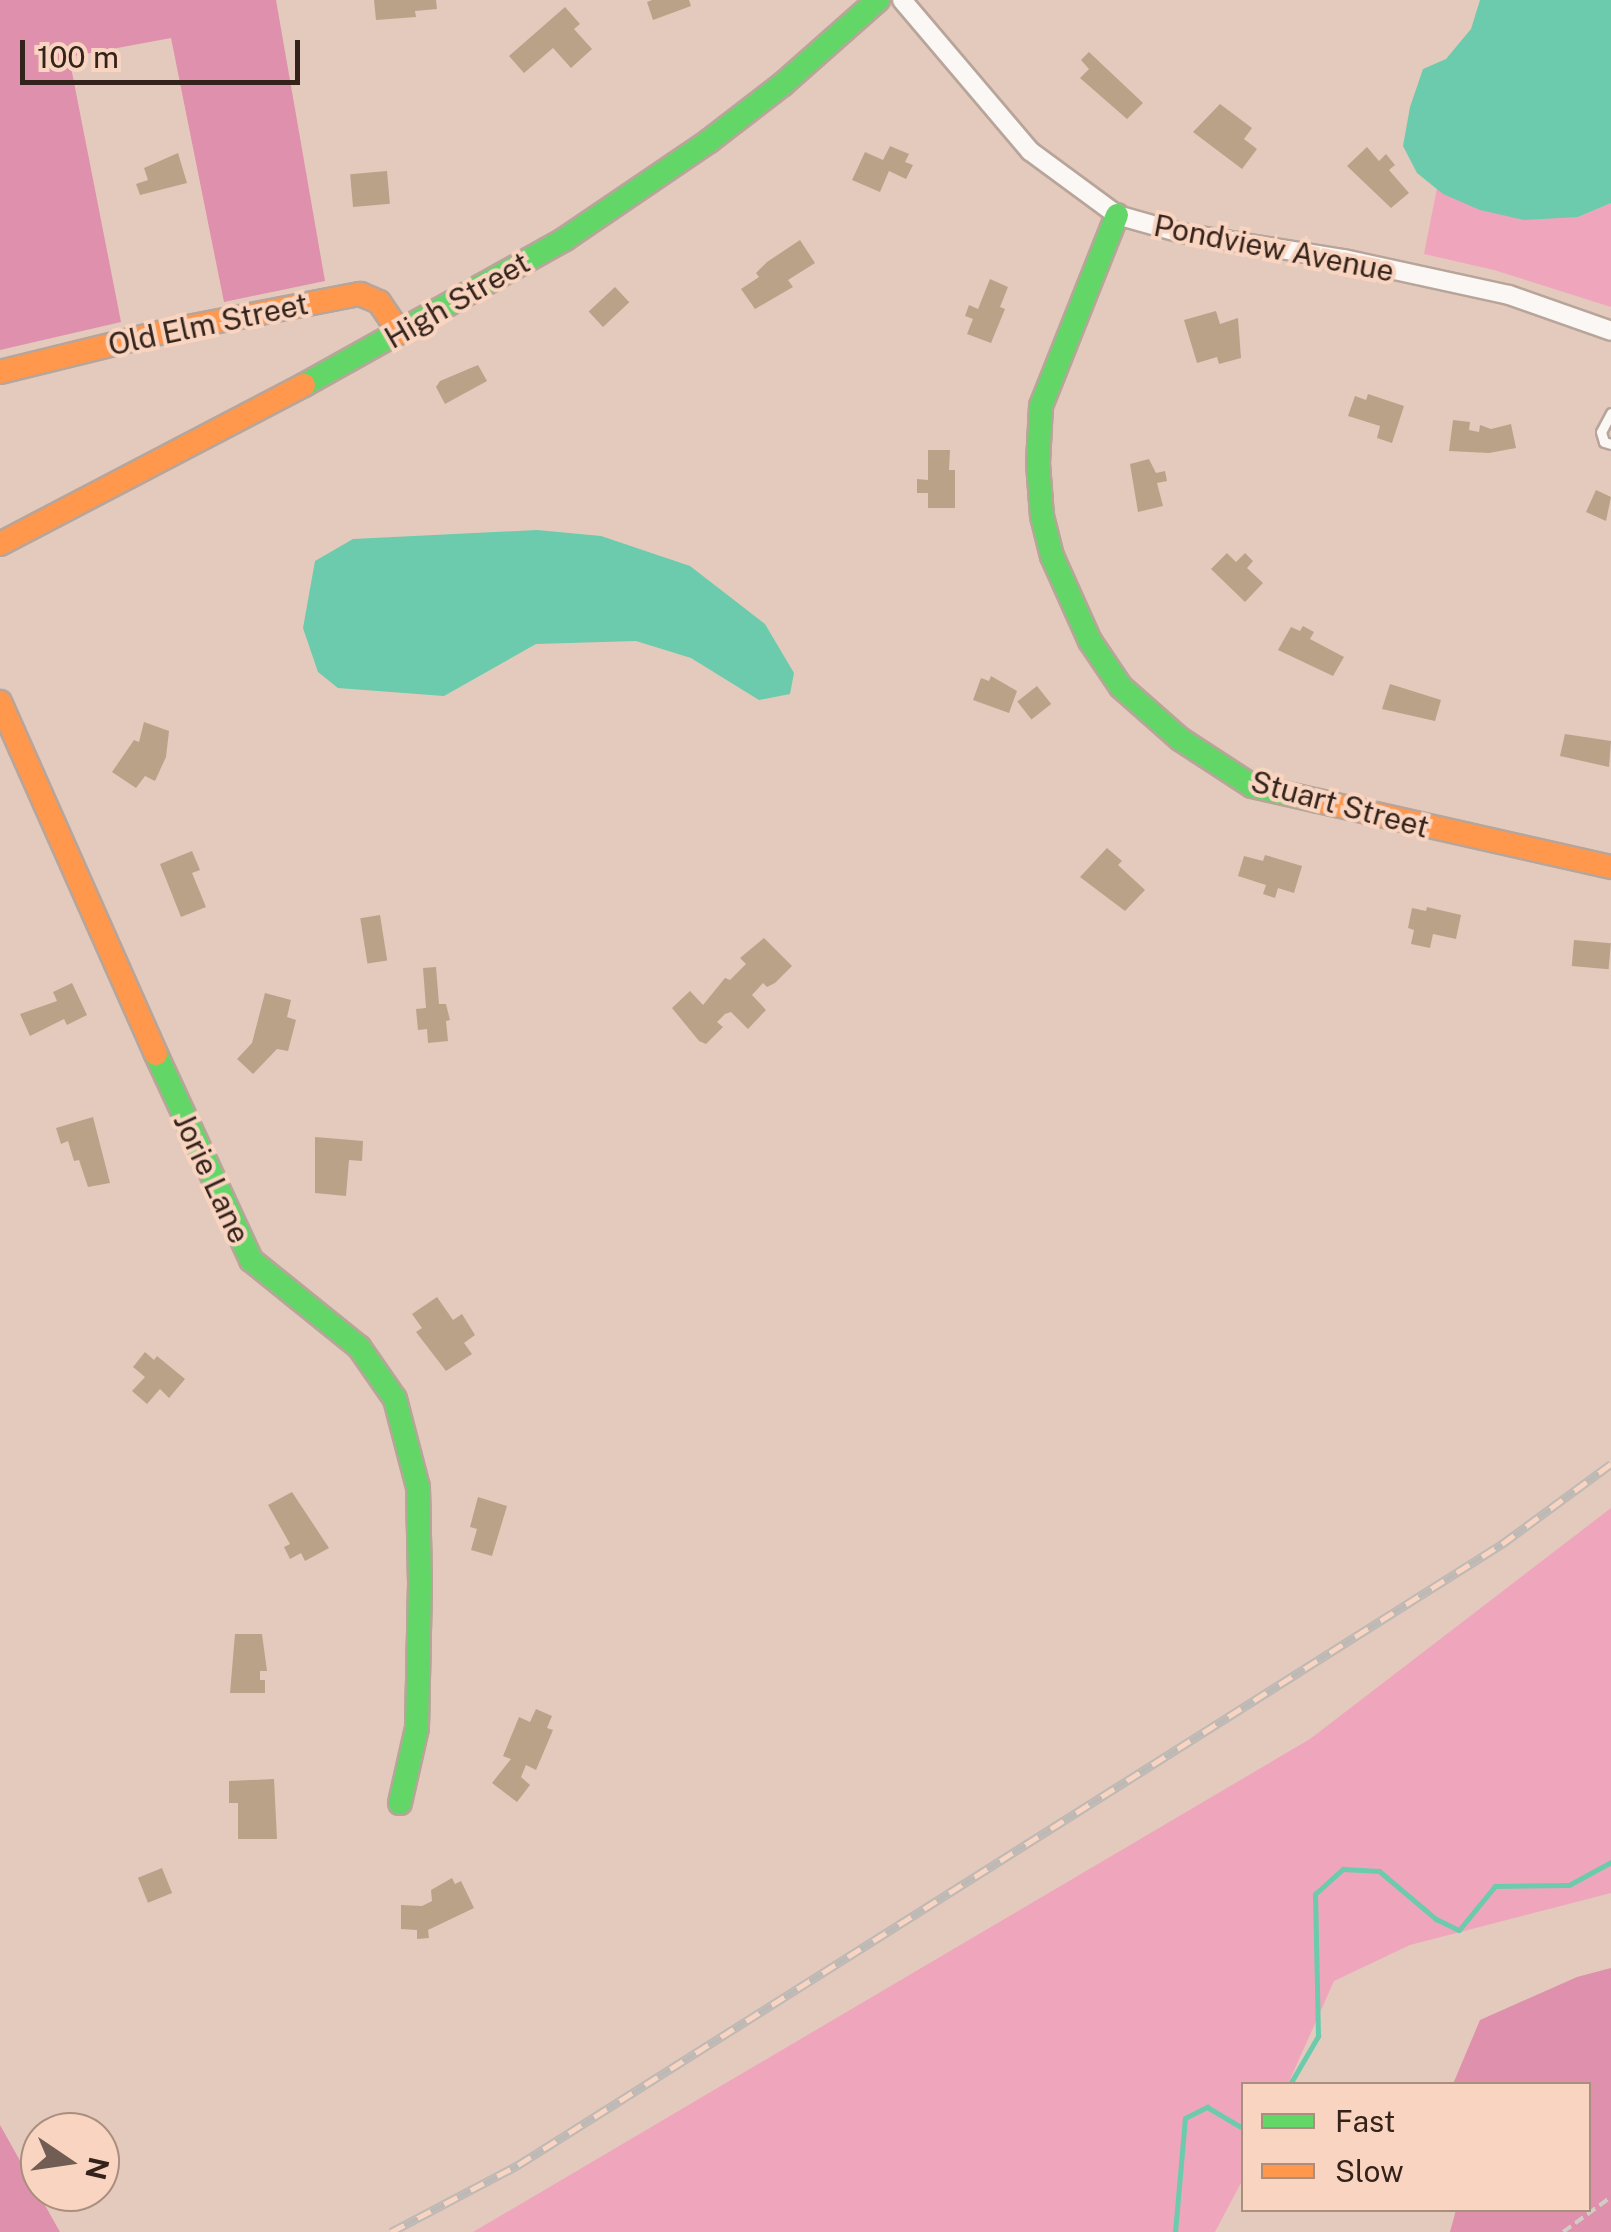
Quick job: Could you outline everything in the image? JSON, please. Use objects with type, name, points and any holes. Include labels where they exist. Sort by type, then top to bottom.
[{"type":"street","name":"High Street","points":[[0,544],[400,333],[636,194],[783,84],[878,0]]},
{"type":"street","name":"Pondview Avenue","points":[[902,0],[1030,151],[1117,216],[1180,234],[1344,259],[1509,295],[1611,331]]},
{"type":"street","name":"Stuart Street","points":[[1117,216],[1042,406],[1038,462],[1042,516],[1052,556],[1090,641],[1121,688],[1180,739],[1252,786],[1611,867]]},
{"type":"street","name":"Old Elm Street","points":[[0,372],[184,328],[360,294],[379,302],[400,333]]},
{"type":"street","name":"Jorie Lane","points":[[0,702],[236,1238],[251,1260],[359,1347],[395,1398],[418,1487],[420,1584],[416,1728],[400,1803]]},
{"type":"lane","points":[[1611,413],[1601,432],[1611,444]]},
{"type":"path","points":[[1562,2232],[1589,2212]]},
{"type":"shaded area","points":[[0,0],[276,0],[325,281],[224,302],[171,38],[69,57],[121,322],[0,350]]},
{"type":"shaded area","points":[[1480,0],[1611,0],[1611,203],[1578,217],[1524,220],[1480,210],[1443,194],[1417,173],[1403,146],[1410,107],[1423,69],[1446,59],[1471,29]]},
{"type":"shaded area","points":[[1437,188],[1443,194],[1578,217],[1611,203],[1611,307],[1494,270],[1424,254]]},
{"type":"shaded area","points":[[537,530],[601,536],[690,566],[765,624],[794,673],[790,694],[759,700],[691,658],[636,641],[536,644],[444,696],[338,688],[318,672],[303,628],[315,561],[353,539]]},
{"type":"shaded area","points":[[1611,1508],[1611,1893],[1410,1945],[1334,1981],[1289,2082],[1241,2082],[1241,2183],[1215,2232],[473,2232],[1310,1739]]},
{"type":"shaded area","points":[[1611,1968],[1611,2232],[1450,2232],[1455,2212],[1591,2212],[1591,2082],[1454,2082],[1480,2020],[1577,1977]]},
{"type":"shaded area","points":[[0,2125],[20,2161],[20,2212],[49,2212],[60,2232],[0,2232]]},
{"type":"building","points":[[374,0],[436,0],[437,9],[415,11],[416,17],[376,20]]},
{"type":"building","points":[[689,0],[691,6],[653,20],[647,2]]},
{"type":"building","points":[[565,7],[580,24],[574,29],[592,49],[571,68],[553,48],[524,73],[509,56]]},
{"type":"building","points":[[1089,52],[1143,103],[1127,119],[1080,78],[1089,69],[1081,60]]},
{"type":"building","points":[[1220,104],[1252,128],[1244,139],[1257,149],[1242,169],[1193,132]]},
{"type":"building","points":[[890,146],[909,154],[905,162],[913,165],[906,179],[889,171],[880,192],[852,180],[865,152],[883,160]]},
{"type":"building","points":[[1367,147],[1379,161],[1386,154],[1395,165],[1389,170],[1409,193],[1391,208],[1347,166]]},
{"type":"building","points":[[178,153],[187,183],[140,195],[136,184],[148,180],[144,168]]},
{"type":"building","points":[[387,171],[390,204],[353,207],[350,174]]},
{"type":"building","points":[[800,240],[815,263],[788,280],[793,287],[755,309],[741,289],[759,277],[756,273],[767,262]]},
{"type":"building","points":[[990,279],[1008,287],[1000,307],[1005,309],[991,343],[967,334],[973,319],[965,316],[969,305],[978,309]]},
{"type":"building","points":[[615,287],[629,302],[603,327],[589,312]]},
{"type":"building","points":[[1216,311],[1220,324],[1238,318],[1241,358],[1219,364],[1217,357],[1197,363],[1184,320]]},
{"type":"building","points":[[478,365],[487,381],[445,404],[436,387],[440,381]]},
{"type":"building","points":[[1368,394],[1404,406],[1392,443],[1377,438],[1380,426],[1348,416],[1355,396],[1366,400]]},
{"type":"building","points":[[1453,420],[1470,422],[1469,430],[1479,432],[1480,425],[1491,429],[1511,424],[1516,448],[1489,453],[1449,451]]},
{"type":"building","points":[[928,450],[950,450],[949,470],[955,470],[955,508],[928,508],[928,493],[917,493],[917,479],[928,480]]},
{"type":"building","points":[[1149,459],[1156,473],[1165,471],[1167,481],[1157,483],[1163,506],[1138,512],[1130,464]]},
{"type":"building","points":[[1596,490],[1611,497],[1606,521],[1586,512]]},
{"type":"building","points":[[1227,553],[1236,562],[1245,553],[1253,561],[1247,568],[1263,583],[1245,602],[1211,569]]},
{"type":"building","points":[[1303,626],[1314,632],[1310,639],[1344,657],[1333,676],[1278,650],[1291,627],[1300,631]]},
{"type":"building","points":[[991,676],[1017,691],[1009,713],[973,700],[981,678],[989,681]]},
{"type":"building","points":[[1390,684],[1441,700],[1435,721],[1382,709]]},
{"type":"building","points":[[1037,686],[1051,704],[1031,720],[1017,701]]},
{"type":"building","points":[[144,722],[169,731],[166,757],[155,781],[145,776],[136,788],[112,772],[134,740],[139,742]]},
{"type":"building","points":[[1565,734],[1611,741],[1609,767],[1560,756]]},
{"type":"building","points":[[1107,848],[1122,861],[1118,865],[1145,890],[1125,911],[1080,877]]},
{"type":"building","points":[[192,851],[200,870],[192,873],[206,907],[181,917],[160,864]]},
{"type":"building","points":[[1265,855],[1302,866],[1294,893],[1278,888],[1275,898],[1263,894],[1266,885],[1238,876],[1244,856],[1263,861]]},
{"type":"building","points":[[1427,907],[1461,915],[1456,939],[1433,934],[1430,948],[1411,944],[1414,930],[1408,928],[1412,908],[1426,911]]},
{"type":"building","points":[[380,915],[387,960],[367,964],[360,918]]},
{"type":"building","points":[[764,938],[792,966],[775,983],[767,987],[763,983],[752,995],[766,1010],[748,1029],[731,1012],[725,1014],[717,1022],[723,1027],[706,1044],[699,1041],[672,1008],[690,991],[703,1005],[725,978],[730,980],[746,964],[740,958]]},
{"type":"building","points":[[1574,940],[1611,943],[1609,969],[1572,966]]},
{"type":"building","points":[[436,967],[439,1004],[446,1004],[450,1020],[446,1021],[448,1041],[428,1043],[427,1029],[418,1030],[416,1009],[426,1008],[423,968]]},
{"type":"building","points":[[72,983],[87,1015],[67,1025],[64,1019],[30,1036],[20,1014],[57,1001],[53,992]]},
{"type":"building","points":[[265,993],[291,1000],[287,1017],[296,1020],[288,1051],[277,1049],[253,1074],[237,1059],[252,1043]]},
{"type":"building","points":[[93,1117],[110,1183],[88,1187],[79,1160],[74,1161],[68,1141],[61,1144],[56,1128]]},
{"type":"building","points":[[315,1137],[363,1141],[362,1161],[349,1160],[346,1196],[315,1193]]},
{"type":"building","points":[[437,1297],[453,1320],[462,1314],[475,1335],[464,1343],[472,1354],[446,1371],[416,1332],[422,1328],[412,1314]]},
{"type":"building","points":[[145,1352],[154,1360],[157,1356],[185,1379],[169,1398],[160,1389],[147,1404],[132,1391],[145,1377],[133,1367]]},
{"type":"building","points":[[292,1492],[329,1548],[305,1561],[301,1553],[290,1559],[284,1547],[290,1544],[268,1505]]},
{"type":"building","points":[[478,1497],[507,1506],[492,1556],[471,1550],[477,1529],[470,1527]]},
{"type":"building","points":[[235,1634],[262,1634],[267,1671],[260,1671],[260,1680],[265,1680],[265,1693],[230,1693]]},
{"type":"building","points":[[536,1709],[552,1716],[547,1728],[553,1730],[536,1770],[526,1765],[521,1777],[530,1785],[517,1802],[492,1783],[511,1759],[503,1756],[519,1717],[530,1722]]},
{"type":"building","points":[[274,1779],[277,1839],[238,1839],[238,1803],[229,1803],[229,1781]]},
{"type":"building","points":[[162,1868],[172,1893],[148,1903],[138,1878]]},
{"type":"building","points":[[452,1878],[455,1884],[461,1881],[474,1908],[428,1930],[429,1938],[417,1939],[417,1930],[401,1929],[401,1905],[422,1906],[432,1901],[431,1890]]},
{"type":"waterway","points":[[1291,2082],[1318,2036],[1315,1894],[1343,1869],[1379,1871],[1436,1919],[1459,1930],[1495,1886],[1569,1885],[1611,1862]]},
{"type":"waterway","points":[[1175,2232],[1185,2118],[1207,2107],[1241,2127]]},
{"type":"railway","points":[[391,2232],[518,2165],[1502,1544],[1611,1464]]},
{"type":"traffic: fast","points":[[304,385],[565,239],[709,141],[783,84],[878,0]]},
{"type":"traffic: fast","points":[[1117,215],[1041,406],[1038,463],[1042,516],[1052,556],[1090,641],[1121,687],[1180,739],[1252,786],[1318,801]]},
{"type":"traffic: fast","points":[[156,1054],[251,1260],[359,1347],[395,1399],[418,1487],[420,1584],[417,1728],[400,1803]]},
{"type":"traffic: slow","points":[[0,372],[167,331],[360,294],[379,302],[400,333]]},
{"type":"traffic: slow","points":[[0,544],[304,385]]},
{"type":"traffic: slow","points":[[0,702],[156,1054]]},
{"type":"traffic: slow","points":[[1318,801],[1611,867]]}]
